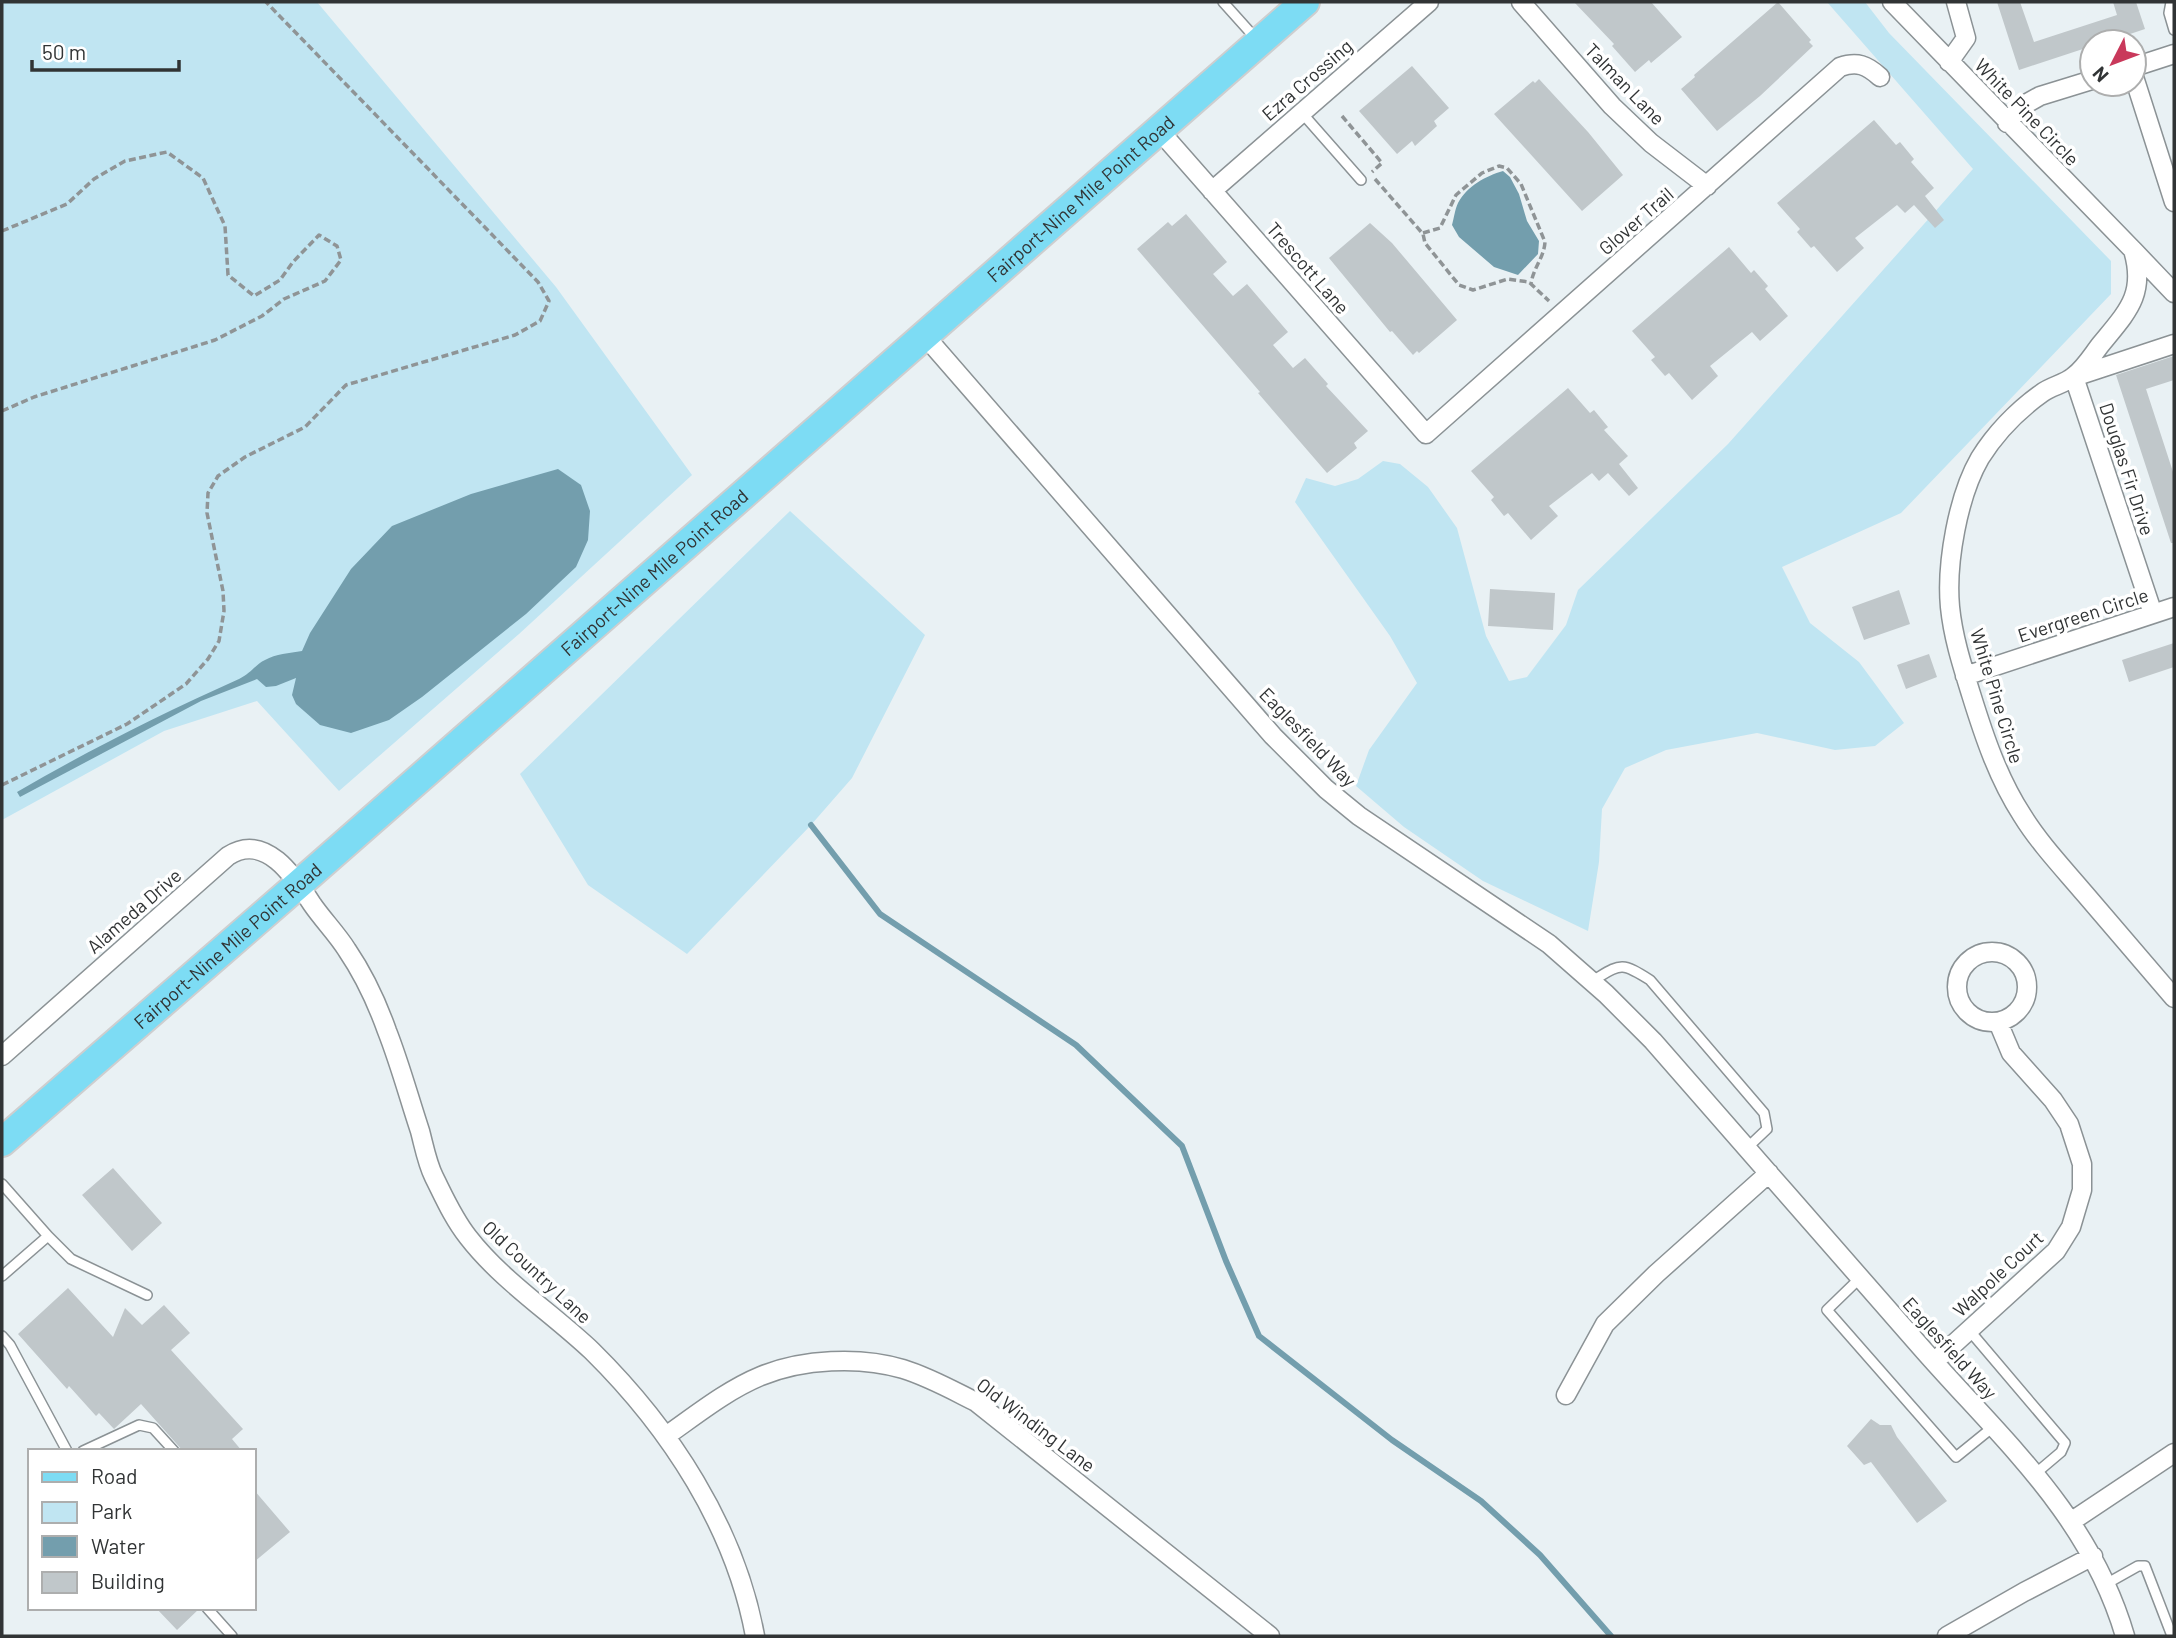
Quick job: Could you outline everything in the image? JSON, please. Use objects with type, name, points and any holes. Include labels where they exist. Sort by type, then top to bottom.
[{"type":"main road","name":"Fairport-Nine Mile Point Road","points":[[2,1142],[1305,2]]},
{"type":"street","name":"Ezra Crossing","points":[[1212,191],[1429,2]]},
{"type":"street","name":"Talman Lane","points":[[1521,2],[1612,106],[1651,143],[1707,186]]},
{"type":"street","name":"White Pine Circle","points":[[1892,2],[2174,293]]},
{"type":"street","points":[[1949,62],[1961,49],[1966,38],[1956,2]]},
{"type":"street","points":[[2148,62],[2174,54]]},
{"type":"street","name":"Glover Trail","points":[[1426,434],[1840,67],[1852,63],[1864,66],[1880,77]]},
{"type":"street","points":[[2007,123],[2022,106],[2040,96],[2078,84]]},
{"type":"street","points":[[2141,98],[2174,202]]},
{"type":"street","name":"Trescott Lane","points":[[1158,129],[1426,434]]},
{"type":"street","name":"White Pine Circle","points":[[2133,250],[2139,279],[2128,311],[2074,377],[2043,392],[2018,414],[1992,442],[1971,476],[1956,529],[1950,605],[1955,640],[1983,735],[2001,779],[2022,816],[2048,852],[2174,998]]},
{"type":"street","name":"Eaglesfield Way","points":[[925,336],[1273,736],[1326,789],[1359,816],[1549,944],[1653,1041],[2035,1474],[2072,1521],[2093,1556],[2125,1636]]},
{"type":"street","points":[[2074,377],[2174,344]]},
{"type":"street","name":"Douglas Fir Drive","points":[[2074,377],[2153,614]]},
{"type":"street","name":"Evergreen Circle","points":[[1965,676],[2174,607]]},
{"type":"street","name":"Alameda Drive","points":[[2,1056],[236,851],[251,848],[268,853],[299,884]]},
{"type":"street","name":"Old Country Lane","points":[[299,884],[364,977],[396,1056],[432,1173],[453,1216],[484,1256],[592,1352],[666,1436],[712,1513],[728,1548],[750,1611],[755,1636]]},
{"type":"street","points":[[2002,953],[2021,967],[2026,977],[2025,1000],[2010,1018],[1998,1022],[1976,1019],[1960,1003],[1956,991],[1961,969],[1979,954],[2002,953]]},
{"type":"street","name":"Walpole Court","points":[[1934,1362],[2056,1251],[2071,1227],[2082,1190],[2082,1164],[2069,1124],[2053,1101],[2011,1053],[1998,1022]]},
{"type":"street","points":[[1566,1395],[1605,1324],[1769,1173]]},
{"type":"street","name":"Old Winding Lane","points":[[666,1436],[760,1376],[785,1368],[840,1362],[870,1362],[902,1368],[976,1402],[1270,1636]]},
{"type":"street","points":[[2072,1521],[2174,1453]]},
{"type":"street","points":[[1947,1636],[2093,1556]]},
{"type":"lane","points":[[1223,2],[1259,42]]},
{"type":"lane","points":[[2171,2],[2169,13],[2174,30]]},
{"type":"lane","points":[[1302,113],[1361,180]]},
{"type":"lane","points":[[1591,981],[1617,966],[1629,967],[1650,980],[1764,1113],[1767,1129],[1747,1148]]},
{"type":"lane","points":[[2,1184],[71,1259],[147,1295]]},
{"type":"lane","points":[[2,1276],[48,1236]]},
{"type":"lane","points":[[1860,1278],[1827,1310],[1956,1457],[1993,1427]]},
{"type":"lane","points":[[1969,1330],[2066,1443],[2061,1452],[2035,1474]]},
{"type":"lane","points":[[2,1336],[10,1345],[66,1449]]},
{"type":"lane","points":[[87,1449],[139,1425],[153,1428],[172,1449]]},
{"type":"lane","points":[[2106,1584],[2138,1566],[2145,1566],[2172,1636]]},
{"type":"lane","points":[[209,1610],[232,1636]]},
{"type":"path","points":[[2,785],[137,718],[186,684],[208,659],[219,641],[224,611],[223,590],[207,513],[208,493],[218,476],[245,457],[305,427],[346,385],[515,335],[540,321],[549,301],[538,282],[266,2]]},
{"type":"path","points":[[1342,117],[1382,163],[1373,171],[1373,176],[1423,234],[1425,243],[1454,281],[1465,288],[1482,289],[1508,279],[1531,284],[1561,315]]},
{"type":"path","points":[[2,231],[67,204],[94,179],[125,161],[167,152],[203,178],[225,226],[228,275],[254,296],[280,280],[319,235],[337,246],[341,260],[325,281],[284,299],[262,316],[215,340],[34,397],[2,411]]},
{"type":"path","points":[[1423,234],[1440,228],[1456,195],[1482,173],[1499,166],[1507,167],[1521,184],[1545,242],[1545,251],[1532,273],[1531,284]]},
{"type":"green space","points":[[2,2],[317,2],[556,287],[692,475],[519,634],[339,791],[257,701],[164,731],[2,820]]},
{"type":"green space","points":[[1827,2],[1865,2],[1889,33],[2111,261],[2111,294],[1901,513],[1782,567],[1810,623],[1859,662],[1904,723],[1875,746],[1835,750],[1757,733],[1666,750],[1625,768],[1602,809],[1599,862],[1588,931],[1483,881],[1404,827],[1356,786],[1369,750],[1417,683],[1390,636],[1295,502],[1306,478],[1335,486],[1358,479],[1383,461],[1400,464],[1428,487],[1457,528],[1486,636],[1509,681],[1527,677],[1566,625],[1578,590],[1728,444],[1973,169]]},
{"type":"green space","points":[[790,511],[925,635],[852,778],[811,825],[687,954],[588,885],[520,774]]},
{"type":"water","points":[[1503,171],[1510,177],[1519,194],[1527,221],[1539,241],[1538,254],[1518,275],[1494,267],[1459,237],[1452,225],[1457,205],[1466,192],[1484,179]]},
{"type":"water","points":[[558,469],[581,485],[590,511],[588,540],[576,567],[526,614],[389,720],[351,733],[320,725],[296,704],[292,695],[296,678],[266,687],[257,679],[201,701],[20,797],[17,792],[44,776],[127,732],[239,679],[265,660],[302,651],[310,633],[351,569],[392,526],[471,494]]},
{"type":"building","points":[[1574,2],[1651,2],[1682,37],[1651,63],[1649,60],[1635,72],[1612,46],[1614,44]]},
{"type":"building","points":[[1778,2],[1811,40],[1809,42],[1813,46],[1760,96],[1717,131],[1681,89]]},
{"type":"building","points":[[1997,2],[2020,2],[2034,42],[2117,15],[2113,2],[2136,2],[2145,28],[2078,28],[2078,51],[2019,70]]},
{"type":"building","points":[[1412,66],[1449,108],[1434,121],[1437,126],[1415,146],[1412,141],[1397,154],[1359,111]]},
{"type":"building","points":[[1539,79],[1623,175],[1582,211],[1494,114],[1533,81],[1535,83]]},
{"type":"building","points":[[1874,120],[1896,145],[1900,142],[1914,159],[1911,162],[1934,188],[1925,196],[1944,220],[1935,228],[1914,205],[1905,213],[1897,205],[1855,238],[1864,248],[1837,272],[1814,246],[1811,248],[1797,232],[1800,229],[1777,203]]},
{"type":"building","points":[[1186,214],[1227,262],[1213,274],[1233,296],[1247,284],[1288,332],[1273,345],[1293,368],[1305,358],[1328,384],[1326,386],[1368,431],[1354,443],[1357,448],[1327,473],[1137,249],[1168,222],[1172,226]]},
{"type":"building","points":[[1370,223],[1392,243],[1457,320],[1419,353],[1417,351],[1413,355],[1392,331],[1390,332],[1329,258]]},
{"type":"building","points":[[1729,247],[1751,273],[1754,270],[1768,286],[1765,289],[1788,316],[1760,341],[1752,332],[1710,366],[1718,376],[1692,400],[1669,373],[1665,376],[1651,360],[1655,357],[1632,331]]},
{"type":"building","points":[[2174,356],[2174,380],[2146,389],[2174,475],[2174,543],[2171,543],[2116,375]]},
{"type":"building","points":[[1568,388],[1590,413],[1594,410],[1608,427],[1604,430],[1628,456],[1619,464],[1638,488],[1629,496],[1608,473],[1599,481],[1592,473],[1549,506],[1558,516],[1531,540],[1508,513],[1504,516],[1491,500],[1494,497],[1471,471]]},
{"type":"building","points":[[1490,589],[1555,593],[1553,630],[1488,626]]},
{"type":"building","points":[[1899,590],[1910,624],[1864,640],[1852,607]]},
{"type":"building","points":[[2174,643],[2174,667],[2129,682],[2122,660]]},
{"type":"building","points":[[1929,654],[1937,677],[1906,689],[1897,665]]},
{"type":"building","points":[[113,1168],[162,1223],[132,1251],[82,1195]]},
{"type":"building","points":[[68,1288],[113,1337],[125,1308],[142,1325],[164,1305],[190,1333],[171,1350],[243,1429],[232,1439],[240,1449],[181,1449],[141,1404],[114,1429],[99,1413],[96,1416],[69,1386],[67,1389],[18,1334]]},
{"type":"building","points":[[1871,1419],[1880,1425],[1891,1425],[1897,1437],[1947,1501],[1917,1523],[1871,1462],[1864,1465],[1847,1446]]},
{"type":"building","points":[[256,1492],[290,1532],[256,1560]]},
{"type":"building","points":[[158,1610],[198,1610],[177,1630]]},
{"type":"waterway","points":[[811,825],[880,914],[1076,1045],[1182,1146],[1226,1261],[1259,1336],[1392,1440],[1481,1501],[1540,1555],[1611,1636]]}]
